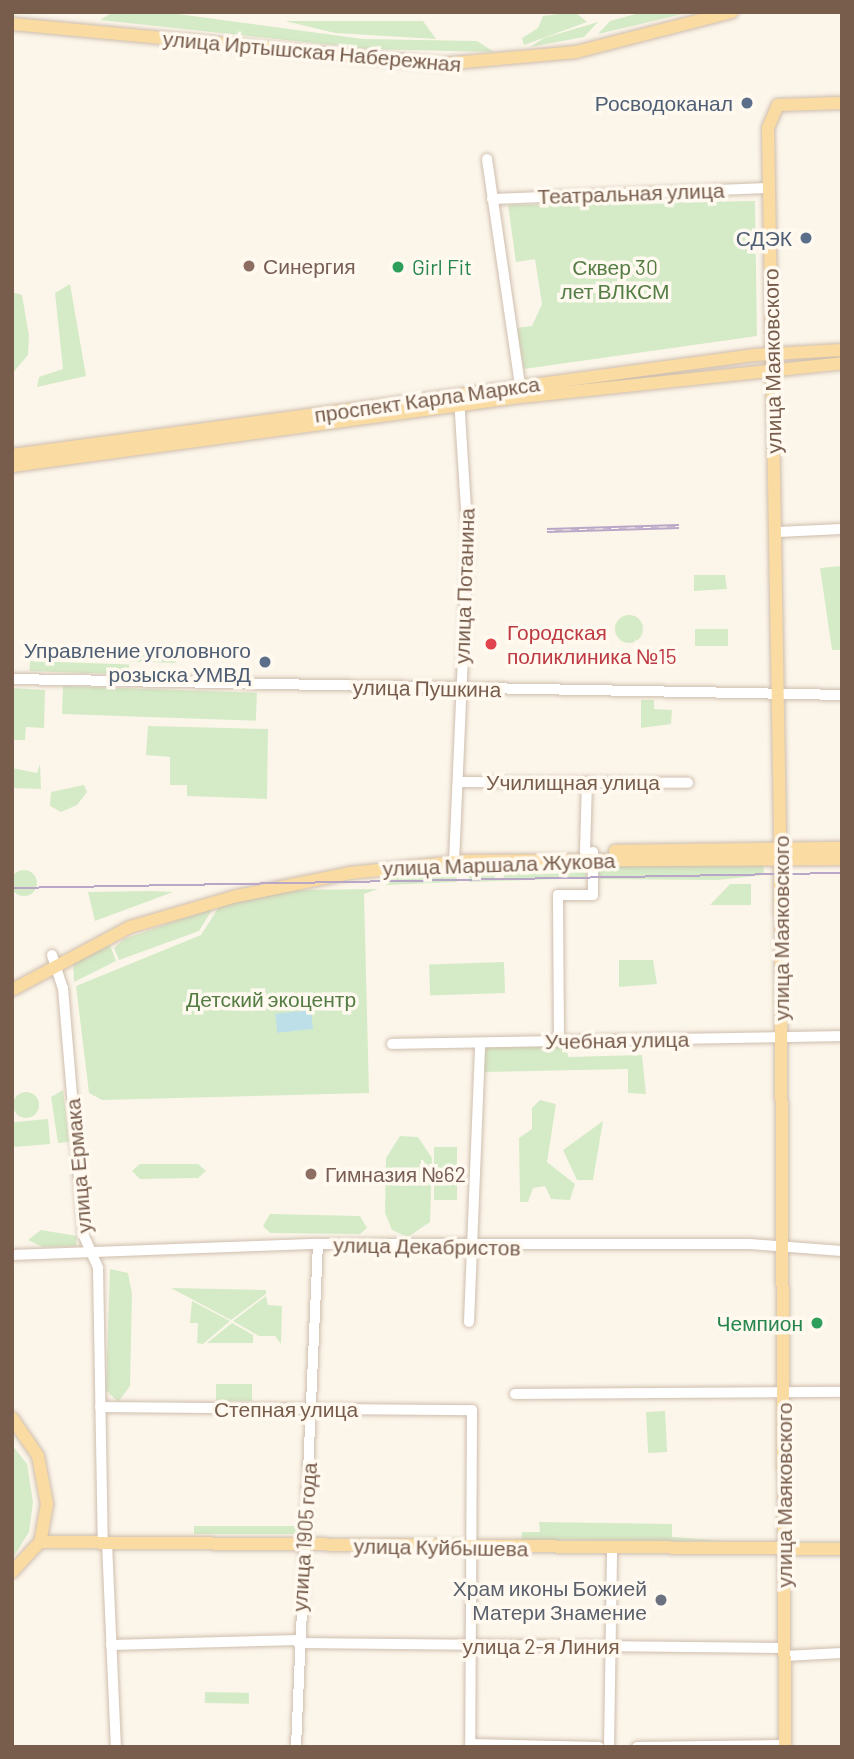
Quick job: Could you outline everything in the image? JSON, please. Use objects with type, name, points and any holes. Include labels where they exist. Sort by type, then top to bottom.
[{"type":"main road","name":"улица Иртышская Набережная","points":[[12,24],[442,64],[576,52],[733,12]]},
{"type":"main road","name":"улица Маяковского","points":[[785,1746],[781,853],[769,188],[772,109],[842,103]]},
{"type":"main road","name":"проспект Карла Маркса","points":[[12,455],[842,350]]},
{"type":"main road","name":"проспект Карла Маркса","points":[[772,360],[842,363]]},
{"type":"main road","name":"проспект Карла Маркса","points":[[12,467],[459,400]]},
{"type":"main road","name":"улица Маршала Жукова","points":[[12,981],[54,958],[130,927],[246,893],[350,873],[455,858],[781,853],[842,848]]},
{"type":"main road","name":"улица Маршала Жукова","points":[[781,853],[842,859]]},
{"type":"main road","name":"улица Маршала Жукова","points":[[12,990],[54,958]]},
{"type":"main road","points":[[12,1418],[45,1480],[40,1542],[12,1572]]},
{"type":"main road","name":"улица Куйбышева","points":[[40,1542],[842,1549]]},
{"type":"street","points":[[487,159],[520,392]]},
{"type":"street","name":"Театральная улица","points":[[492,200],[769,188]]},
{"type":"street","name":"улица Потанина","points":[[455,858],[468,536],[459,400]]},
{"type":"street","points":[[777,532],[842,529]]},
{"type":"street","name":"улица Пушкина","points":[[12,679],[461,690],[842,695]]},
{"type":"street","name":"Училищная улица","points":[[458,782],[688,783]]},
{"type":"street","points":[[559,1041],[558,895],[593,895],[587,782]]},
{"type":"street","name":"улица Ермака","points":[[54,958],[90,1252],[98,1263],[105,1543],[116,1747]]},
{"type":"street","name":"Учебная улица","points":[[391,1044],[842,1036]]},
{"type":"street","points":[[469,1322],[469,1247],[480,1043]]},
{"type":"street","name":"улица Декабристов","points":[[12,1255],[318,1244],[784,1247],[842,1251]]},
{"type":"street","name":"улица 1905 года","points":[[296,1747],[298,1642],[318,1244]]},
{"type":"street","points":[[515,1394],[842,1392]]},
{"type":"street","name":"Степная улица","points":[[100,1408],[472,1410],[471,1547]]},
{"type":"street","points":[[471,1547],[470,1745],[598,1747]]},
{"type":"street","points":[[610,1747],[612,1549]]},
{"type":"street","name":"улица 2-я Линия","points":[[111,1645],[298,1642],[610,1646],[842,1653]]},
{"type":"street","points":[[636,1747],[785,1746]]},
{"type":"green space","points":[[113,12],[163,12],[363,39],[477,41],[494,52],[369,49],[100,20]]},
{"type":"green space","points":[[575,12],[587,22],[524,45],[522,38],[538,28],[543,16]]},
{"type":"green space","points":[[643,12],[691,12],[598,34],[610,21]]},
{"type":"green space","points":[[285,21],[423,21],[436,39],[335,33]]},
{"type":"green space","points":[[598,22],[584,37],[530,47],[544,38]]},
{"type":"green space","name":"Сквер 30 лет ВЛКСМ","points":[[755,201],[757,336],[524,369],[517,328],[532,326],[542,304],[535,259],[516,262],[508,205]]},
{"type":"green space","points":[[70,284],[86,376],[37,387],[39,377],[63,369],[55,293]]},
{"type":"green space","points":[[12,292],[22,295],[29,336],[28,355],[12,374]]},
{"type":"green space","points":[[842,566],[842,650],[832,650],[820,568]]},
{"type":"green space","points":[[694,575],[725,575],[727,589],[694,591]]},
{"type":"green space","points":[[629,615],[639,619],[643,629],[639,639],[629,643],[619,639],[615,629],[619,619]]},
{"type":"green space","points":[[695,629],[728,629],[728,646],[695,646]]},
{"type":"green space","points":[[30,651],[176,656],[176,663],[30,658]]},
{"type":"green space","points":[[30,661],[129,664],[129,674],[30,671]]},
{"type":"green space","points":[[63,686],[257,693],[256,721],[62,714]]},
{"type":"green space","points":[[12,688],[45,690],[44,728],[26,727],[25,740],[12,740]]},
{"type":"green space","points":[[641,700],[654,700],[654,709],[672,710],[671,724],[641,728]]},
{"type":"green space","points":[[148,726],[268,729],[267,799],[187,796],[187,785],[170,785],[170,757],[146,755]]},
{"type":"green space","points":[[40,764],[41,789],[12,788],[12,768],[37,773]]},
{"type":"green space","points":[[84,785],[87,792],[77,805],[61,812],[50,806],[51,792]]},
{"type":"green space","points":[[763,861],[764,875],[718,880],[596,879],[597,865]]},
{"type":"green space","points":[[455,864],[457,882],[386,885],[388,875]]},
{"type":"green space","points":[[494,864],[495,878],[503,879],[506,864],[583,864],[587,878],[469,882],[468,865]]},
{"type":"green space","points":[[24,870],[33,874],[37,883],[33,892],[24,896],[15,892],[11,883],[15,874]]},
{"type":"green space","points":[[730,884],[751,884],[751,905],[710,905]]},
{"type":"green space","name":"Детский экоцентр","points":[[378,889],[364,894],[369,1093],[102,1100],[89,1093],[76,986],[201,935],[219,907],[230,903],[288,890]]},
{"type":"green space","points":[[88,892],[173,892],[95,921]]},
{"type":"green space","points":[[213,908],[199,931],[119,960],[114,948],[124,939]]},
{"type":"green space","points":[[110,945],[116,961],[74,982],[73,961]]},
{"type":"green space","points":[[619,960],[653,960],[657,984],[619,987]]},
{"type":"green space","points":[[504,962],[505,993],[430,996],[429,965]]},
{"type":"green space","points":[[566,1043],[568,1057],[642,1055],[646,1094],[628,1093],[628,1069],[481,1072],[481,1044]]},
{"type":"green space","points":[[63,1090],[69,1142],[58,1143],[51,1097]]},
{"type":"green space","points":[[26,1092],[35,1096],[39,1105],[35,1114],[26,1118],[17,1114],[13,1105],[17,1096]]},
{"type":"green space","points":[[540,1100],[556,1104],[547,1162],[575,1184],[570,1200],[551,1199],[545,1186],[533,1188],[528,1202],[520,1202],[519,1138],[532,1129],[532,1108]]},
{"type":"green space","points":[[48,1119],[50,1144],[14,1147],[12,1122]]},
{"type":"green space","points":[[603,1121],[593,1180],[577,1180],[563,1150]]},
{"type":"green space","points":[[400,1136],[418,1137],[432,1158],[430,1222],[408,1237],[392,1230],[385,1213],[386,1158]]},
{"type":"green space","points":[[434,1147],[457,1147],[457,1200],[434,1200]]},
{"type":"green space","points":[[140,1164],[198,1164],[206,1171],[198,1178],[140,1179],[132,1171]]},
{"type":"green space","points":[[270,1214],[360,1216],[367,1228],[360,1234],[270,1233],[263,1226]]},
{"type":"green space","points":[[41,1230],[77,1236],[76,1246],[43,1247],[28,1240]]},
{"type":"green space","points":[[110,1269],[128,1273],[132,1294],[130,1386],[118,1402],[106,1390]]},
{"type":"green space","points":[[171,1288],[266,1290],[266,1294],[231,1320]]},
{"type":"green space","points":[[266,1296],[268,1305],[282,1306],[281,1344],[275,1336],[259,1336],[233,1321]]},
{"type":"green space","points":[[192,1301],[230,1321],[203,1344],[197,1343],[198,1323],[190,1323]]},
{"type":"green space","points":[[232,1323],[253,1335],[253,1343],[207,1343]]},
{"type":"green space","points":[[216,1384],[252,1384],[252,1401],[216,1401]]},
{"type":"green space","points":[[665,1411],[667,1452],[648,1453],[646,1412]]},
{"type":"green space","points":[[12,1445],[27,1464],[33,1502],[29,1532],[12,1559]]},
{"type":"green space","points":[[539,1522],[672,1524],[672,1537],[724,1541],[521,1540],[522,1532],[540,1532]]},
{"type":"green space","points":[[194,1526],[298,1526],[302,1529],[298,1534],[194,1534]]},
{"type":"green space","points":[[205,1692],[249,1693],[249,1704],[205,1703]]},
{"type":"water","points":[[311,1010],[313,1029],[277,1033],[275,1014]]},
{"type":"tram line","points":[[12,888],[842,873]]},
{"type":"railway","points":[[547,530],[679,526]]},
{"type":"place","name":"Росводоканал","points":[[747,103]]},
{"type":"place","name":"СДЭК","points":[[806,238]]},
{"type":"place","name":"Синергия","points":[[249,266]]},
{"type":"place","name":"Girl Fit","points":[[398,267]]},
{"type":"place","name":"Городская поликлиника №15","points":[[491,644]]},
{"type":"place","name":"Управление уголовного розыска УМВД","points":[[265,662]]},
{"type":"place","name":"Гимназия №62","points":[[311,1174]]},
{"type":"place","name":"Чемпион","points":[[817,1323]]},
{"type":"place","name":"Храм иконы Божией Матери Знамение","points":[[661,1600]]}]
